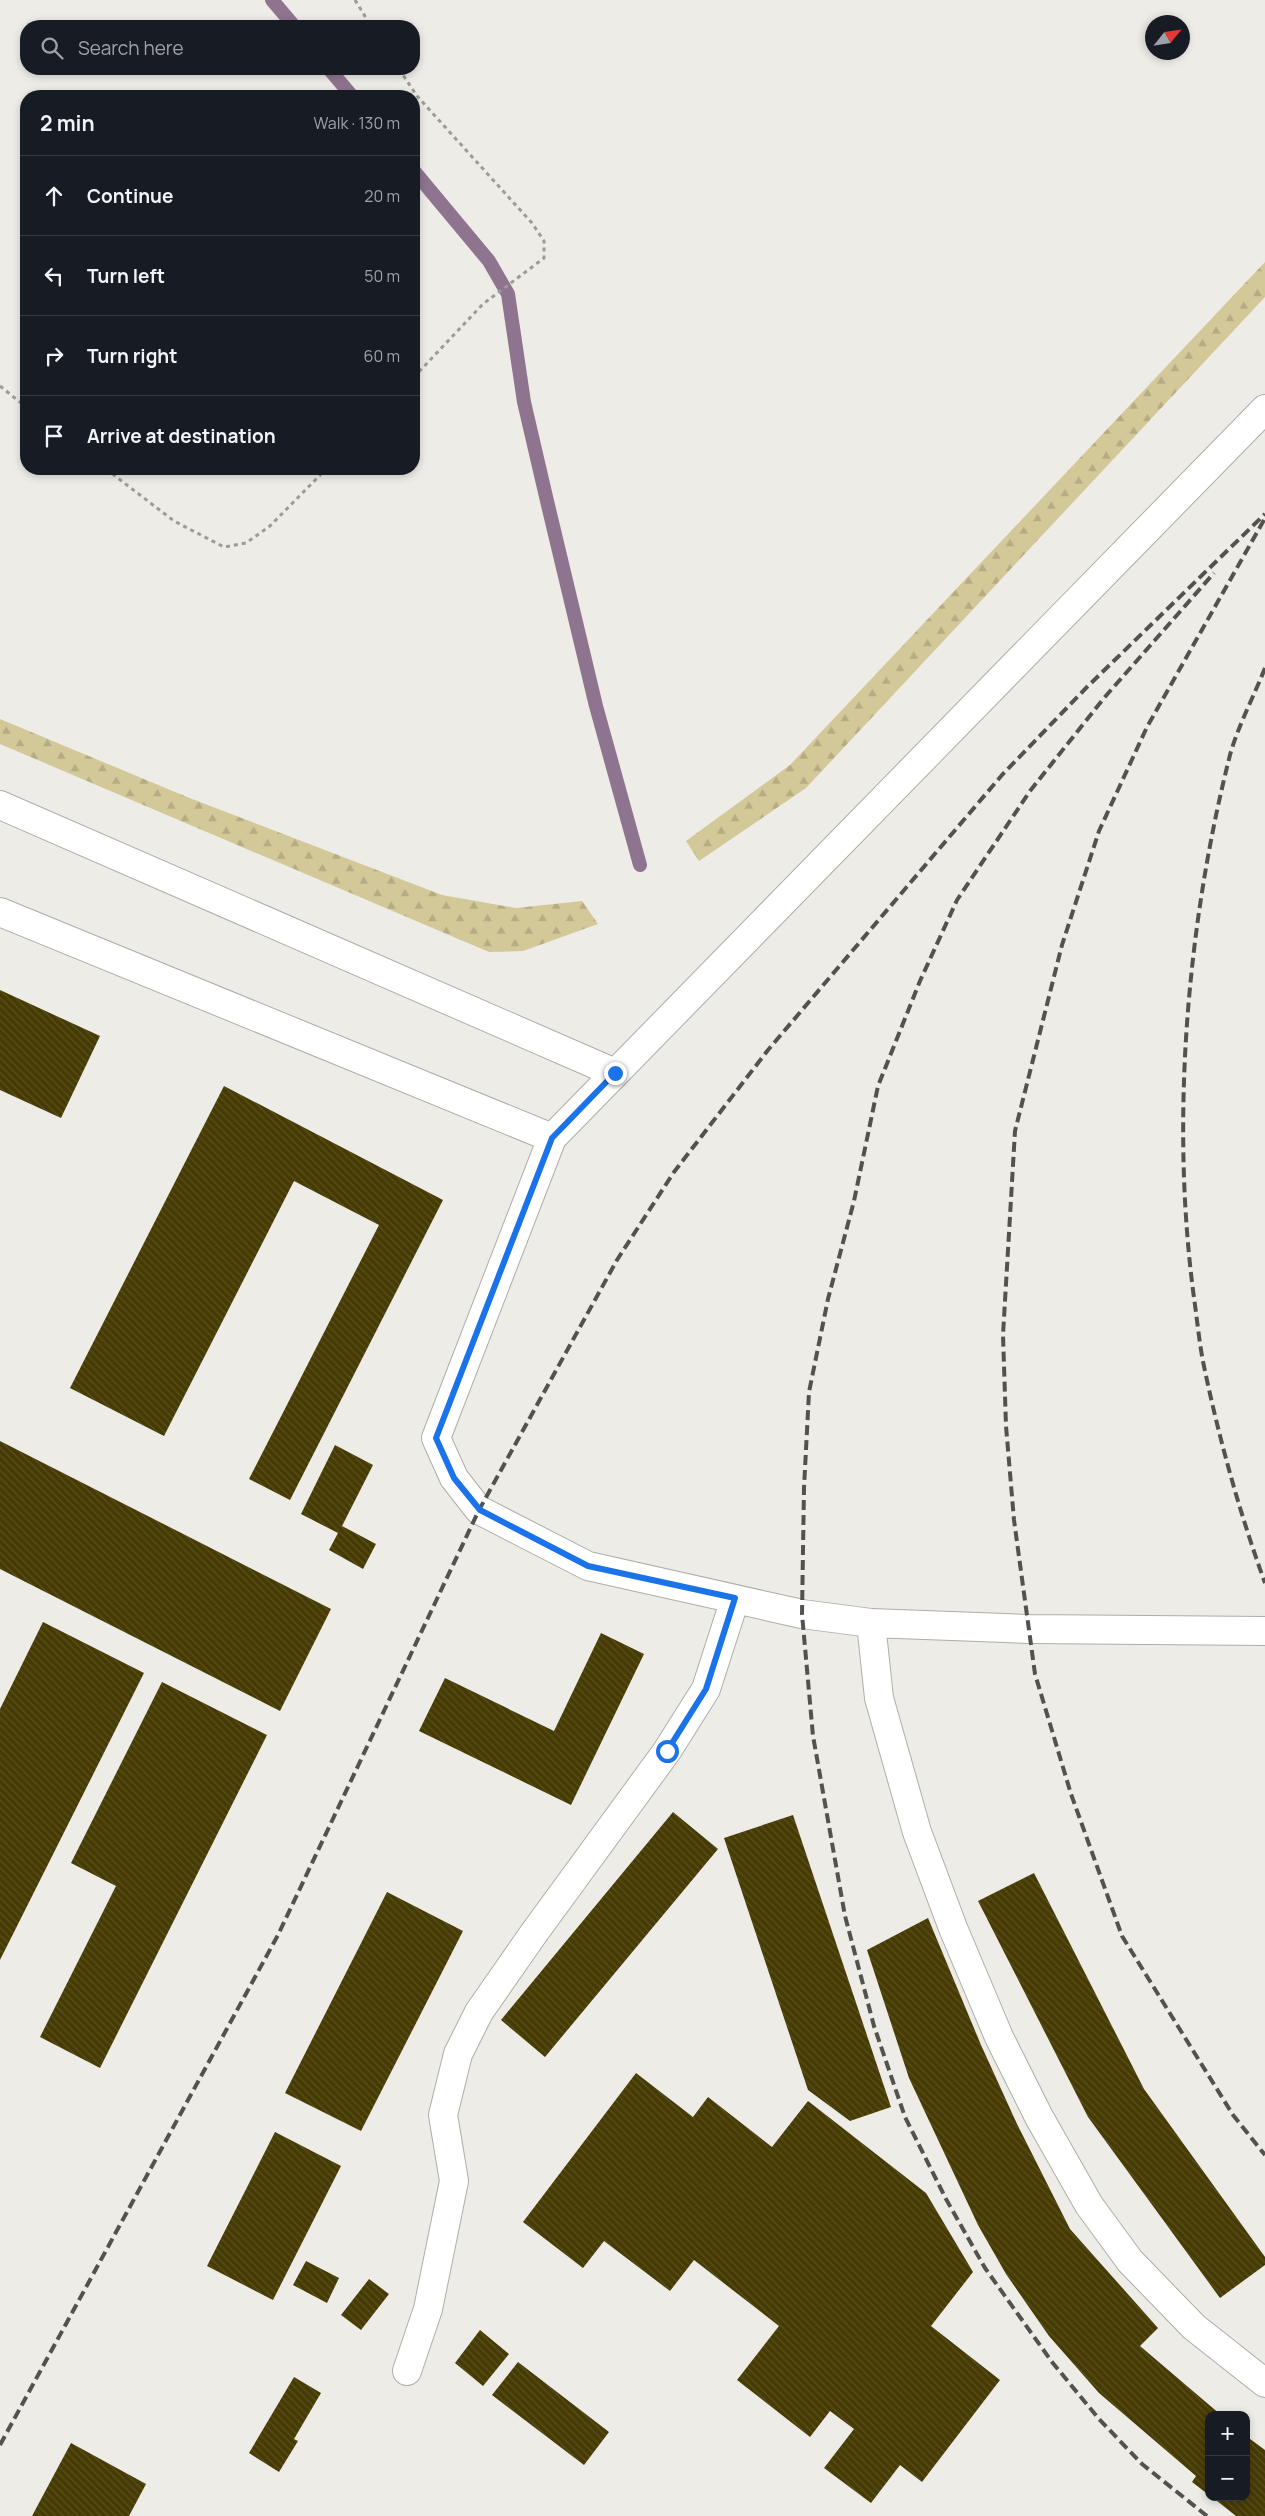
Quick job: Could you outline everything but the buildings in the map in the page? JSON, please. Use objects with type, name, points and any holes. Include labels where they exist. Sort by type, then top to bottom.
[{"type":"street","points":[[1265,409],[552,1138],[436,1438],[454,1478],[480,1510],[588,1566],[802,1614],[871,1623],[1029,1629],[1265,1631]]},
{"type":"street","points":[[0,805],[615,1073]]},
{"type":"street","points":[[0,912],[552,1138]]},
{"type":"street","points":[[408,2371],[428,2309],[454,2181],[443,2115],[458,2054],[479,2012],[534,1933],[667,1751],[706,1689],[735,1598]]},
{"type":"street","points":[[871,1623],[879,1698],[917,1832],[953,1928],[999,2037],[1039,2117],[1089,2206],[1130,2261],[1194,2327],[1265,2383]]},
{"type":"path","points":[[355,0],[367,20]]},
{"type":"path","points":[[403,75],[413,90]]},
{"type":"path","points":[[420,99],[532,222],[544,241],[544,258],[483,304],[420,370]]},
{"type":"path","points":[[0,386],[20,402]]},
{"type":"path","points":[[114,475],[174,521],[224,547],[246,543],[270,526],[320,475]]},
{"type":"green space","points":[[1265,262],[1265,297],[806,788],[699,861],[686,841],[790,765]]},
{"type":"green space","points":[[0,719],[187,797],[442,895],[516,908],[582,901],[598,924],[523,951],[489,952],[0,744]]},
{"type":"waterway","points":[[272,0],[289,20]]},
{"type":"waterway","points":[[334,75],[347,90]]},
{"type":"waterway","points":[[420,178],[489,261],[508,294],[524,402],[596,706],[640,865]]},
{"type":"railway","points":[[0,2445],[278,1935],[479,1510],[617,1260],[674,1172],[768,1050],[1002,775],[1087,687],[1265,514]]},
{"type":"railway","points":[[1264,520],[1147,727],[1099,831],[1062,945],[1015,1131],[1003,1335],[1006,1426],[1014,1520],[1035,1674],[1071,1794],[1122,1936],[1233,2115],[1265,2155]]},
{"type":"railway","points":[[1207,2516],[1142,2464],[1099,2419],[1052,2362],[985,2268],[946,2199],[905,2117],[874,2026],[845,1916],[813,1736],[802,1614],[804,1488],[809,1392],[828,1299],[854,1201],[878,1086],[920,981],[957,900],[1030,791],[1104,698],[1214,573]]},
{"type":"railway","points":[[1265,668],[1233,744],[1215,821],[1202,889],[1193,959],[1183,1099],[1184,1169],[1188,1238],[1202,1354],[1231,1478],[1265,1583]]},
{"type":"route","points":[[615,1073],[552,1138],[436,1438],[454,1478],[480,1510],[588,1566],[735,1598],[706,1689],[667,1751]]}]
